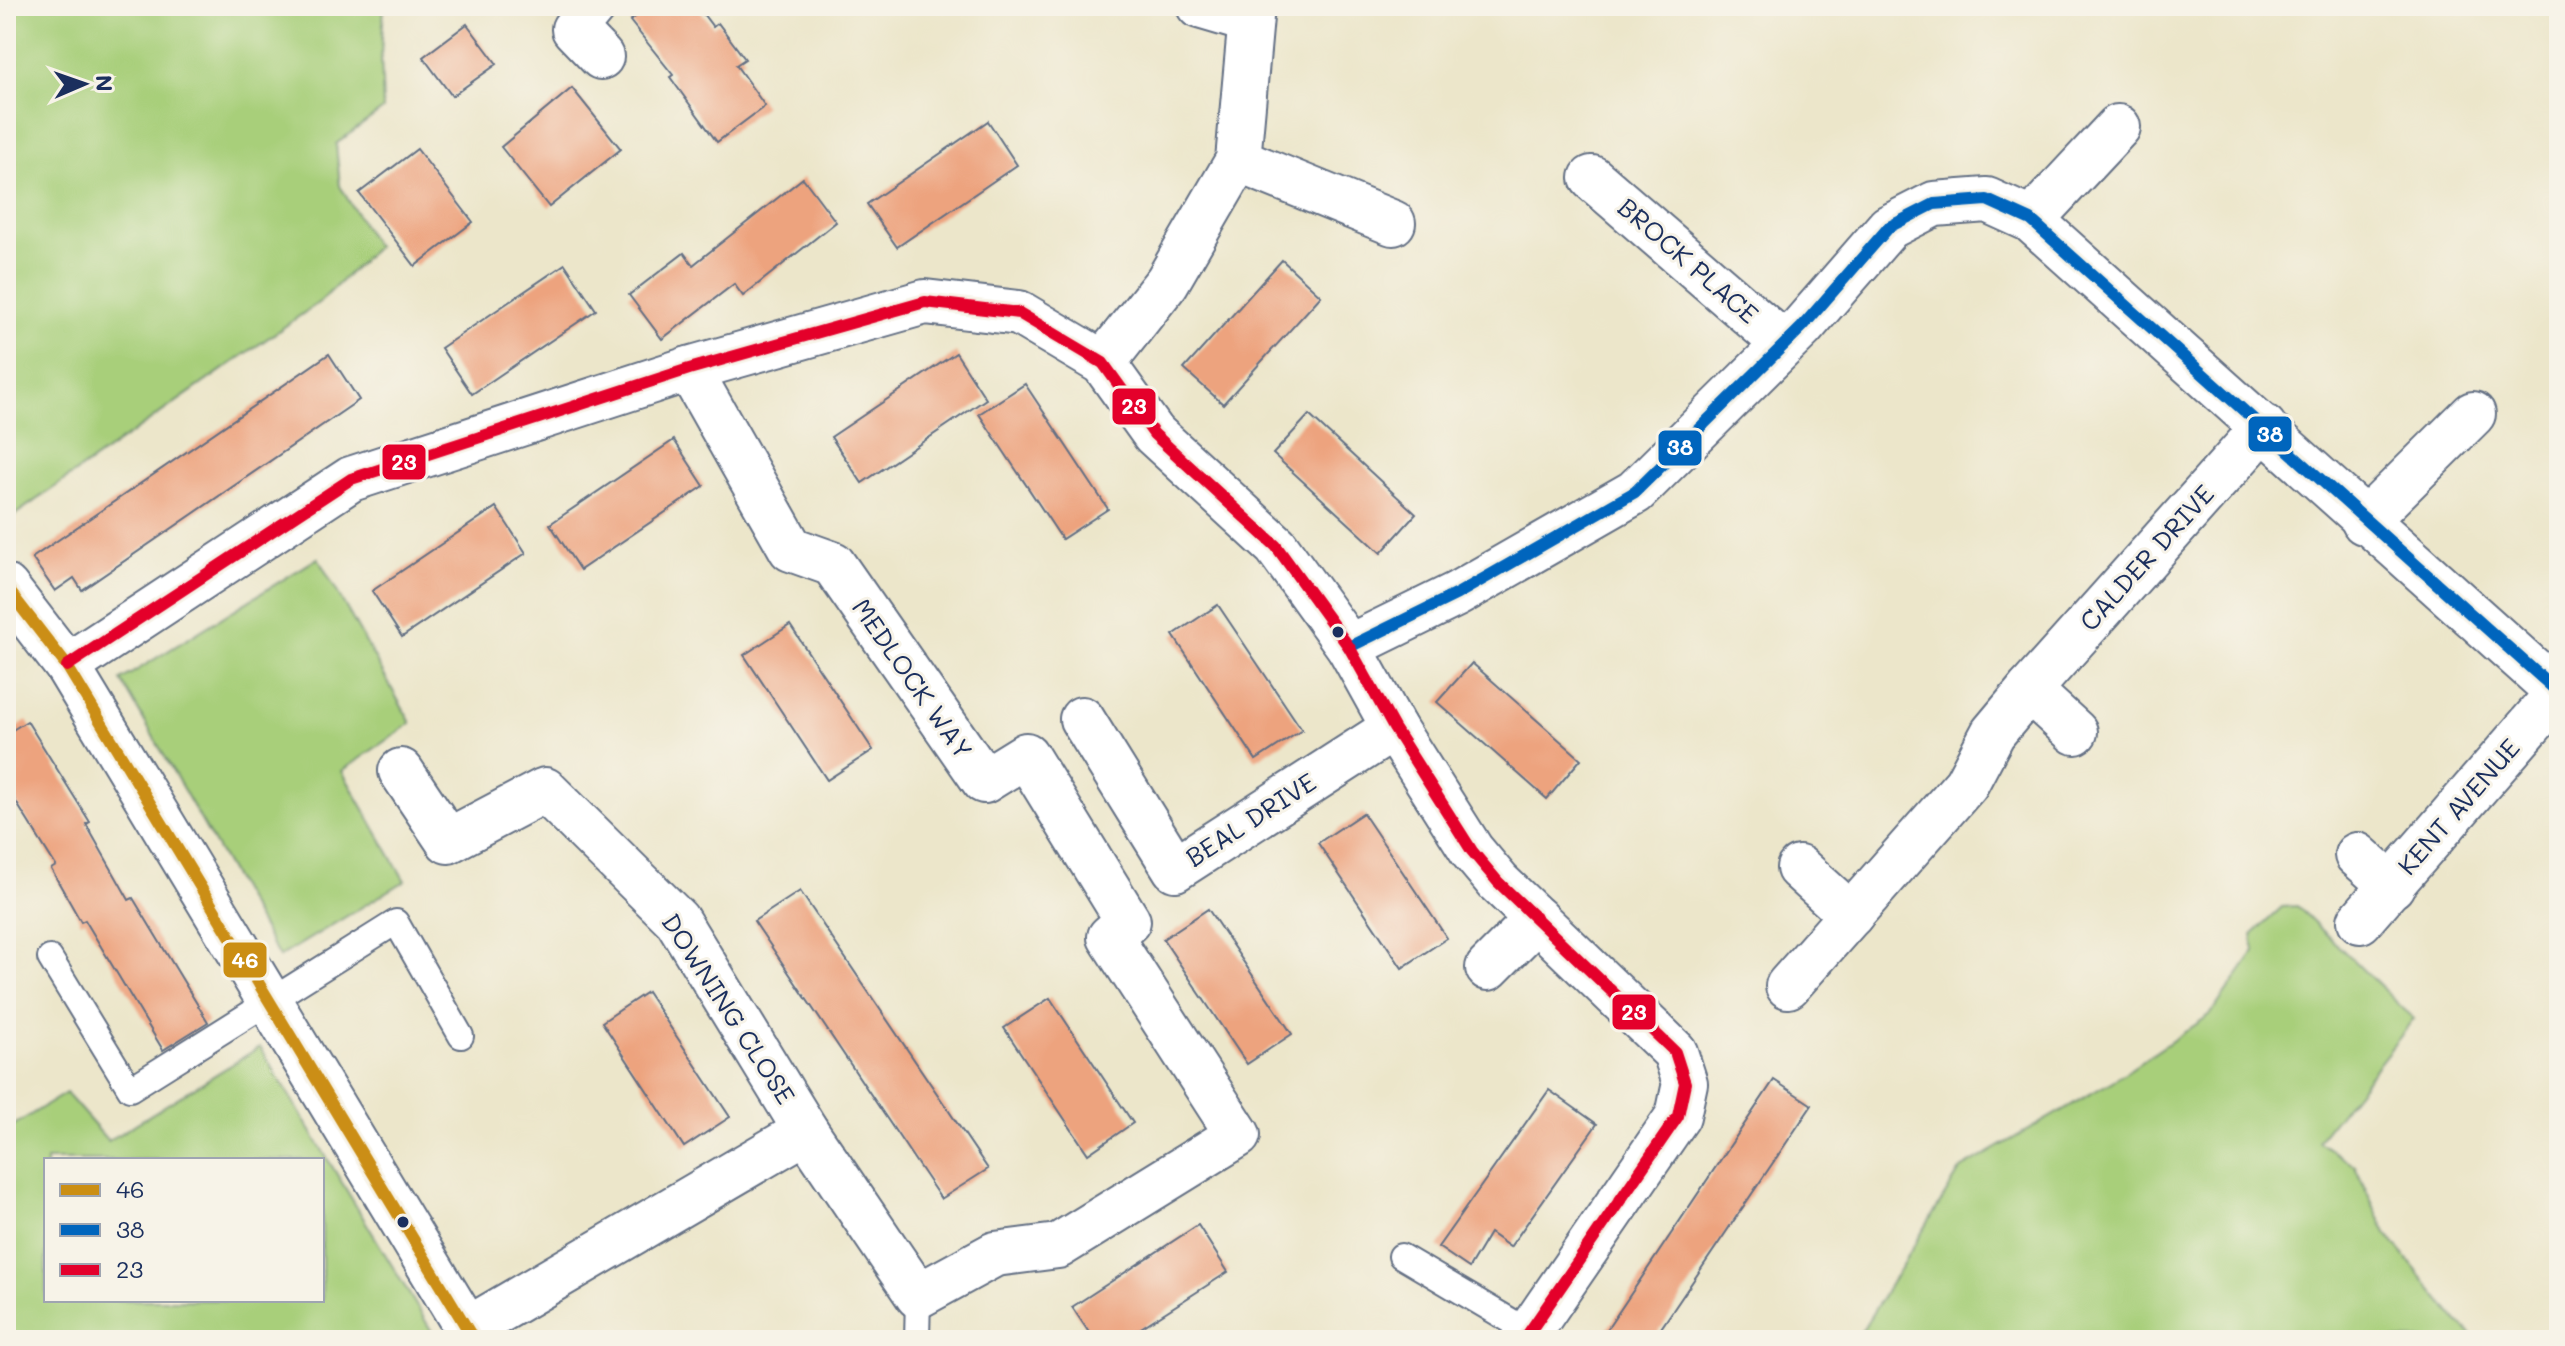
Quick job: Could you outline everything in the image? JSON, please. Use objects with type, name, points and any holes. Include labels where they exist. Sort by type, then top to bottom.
[{"type":"street","points":[[593,6],[574,29],[601,57]]},
{"type":"street","points":[[1103,363],[1167,282],[1238,160],[1251,13],[1199,6]]},
{"type":"street","points":[[2031,220],[2118,127]]},
{"type":"street","points":[[1238,160],[1393,223]]},
{"type":"street","name":"BROCK PLACE","points":[[1592,178],[1784,344]]},
{"type":"street","points":[[1349,647],[1457,594],[1635,492],[1784,344],[1889,227],[1934,204],[1987,200],[2031,220],[2264,427],[2364,522],[2559,693]]},
{"type":"street","points":[[67,666],[351,479],[689,369],[925,302],[1019,313],[1103,363],[1154,434],[1276,546],[1349,647],[1394,728],[1472,851],[1498,882],[1660,1034],[1679,1059],[1685,1083],[1684,1101],[1669,1132],[1526,1335]]},
{"type":"street","name":"MEDLOCK WAY","points":[[689,369],[791,549],[833,564],[984,781],[1026,755],[1117,904]]},
{"type":"street","points":[[2364,522],[2473,414]]},
{"type":"street","name":"CALDER DRIVE","points":[[1788,986],[1966,784],[1993,733],[2029,690],[2264,427]]},
{"type":"street","points":[[6,587],[67,666],[471,1335]]},
{"type":"street","points":[[2029,690],[2075,732]]},
{"type":"street","name":"KENT AVENUE","points":[[2360,921],[2559,693]]},
{"type":"street","name":"BEAL DRIVE","points":[[1082,719],[1175,869],[1394,728]]},
{"type":"street","name":"DOWNING CLOSE","points":[[401,771],[448,841],[545,790],[677,920],[806,1131],[918,1296]]},
{"type":"street","name":"KENT AVENUE","points":[[2357,855],[2392,886]]},
{"type":"street","points":[[1799,868],[1851,915]]},
{"type":"street","points":[[918,1296],[995,1254],[1058,1246],[1238,1135],[1110,937],[1128,921],[1117,904],[1175,869]]},
{"type":"street","points":[[1488,968],[1537,919]]},
{"type":"street","name":"DOWNING CLOSE","points":[[471,1335],[806,1131]]},
{"type":"lane","points":[[50,958],[130,1089],[396,922],[461,1036]]},
{"type":"lane","points":[[1401,1256],[1526,1335]]},
{"type":"lane","points":[[917,1340],[918,1296]]},
{"type":"green space","points":[[6,6],[384,6],[381,55],[383,109],[336,144],[340,186],[376,247],[321,301],[6,521]]},
{"type":"green space","points":[[318,558],[411,723],[342,771],[405,881],[279,957],[121,680]]},
{"type":"green space","points":[[2297,906],[2414,1019],[2318,1141],[2355,1166],[2386,1233],[2458,1322],[2477,1340],[1856,1340],[1961,1169],[2116,1079],[2211,1014],[2255,951],[2252,935],[2282,907]]},
{"type":"green space","points":[[260,1047],[437,1340],[8,1340],[6,1130],[66,1093],[108,1141]]},
{"type":"building","points":[[649,6],[697,6],[713,27],[718,23],[745,59],[736,65],[765,106],[717,142],[670,77],[673,75],[630,21]]},
{"type":"building","points":[[467,24],[497,64],[452,96],[423,57]]},
{"type":"building","points":[[572,88],[621,149],[549,207],[501,147]]},
{"type":"building","points":[[988,121],[1017,165],[897,247],[867,204]]},
{"type":"building","points":[[417,149],[473,222],[415,266],[359,193]]},
{"type":"building","points":[[803,178],[836,222],[743,296],[734,284],[662,339],[629,295],[684,253],[693,265]]},
{"type":"building","points":[[1282,260],[1321,296],[1223,404],[1184,369]]},
{"type":"building","points":[[565,264],[596,310],[472,394],[441,348]]},
{"type":"building","points":[[956,353],[986,399],[862,483],[831,437]]},
{"type":"building","points":[[329,354],[359,400],[82,590],[74,578],[55,591],[32,558]]},
{"type":"building","points":[[1025,384],[1108,509],[1062,539],[979,414]]},
{"type":"building","points":[[1309,415],[1416,514],[1381,553],[1273,454]]},
{"type":"building","points":[[674,440],[704,486],[580,570],[550,524]]},
{"type":"building","points":[[496,507],[526,553],[402,637],[372,591]]},
{"type":"building","points":[[1218,605],[1302,730],[1256,760],[1173,635]]},
{"type":"building","points":[[790,625],[873,750],[827,780],[744,655]]},
{"type":"building","points":[[1472,663],[1581,759],[1547,799],[1437,702]]},
{"type":"building","points":[[27,721],[90,822],[86,824],[129,900],[133,898],[208,1022],[163,1050],[85,920],[81,922],[51,869],[56,866],[6,786],[6,734]]},
{"type":"building","points":[[1363,813],[1447,938],[1402,968],[1318,843]]},
{"type":"building","points":[[800,891],[988,1169],[941,1199],[754,921]]},
{"type":"building","points":[[1208,909],[1292,1034],[1247,1064],[1163,939]]},
{"type":"building","points":[[647,992],[730,1117],[684,1147],[602,1022]]},
{"type":"building","points":[[1050,998],[1133,1123],[1088,1154],[1004,1028]]},
{"type":"building","points":[[1774,1080],[1812,1105],[1653,1340],[1600,1340]]},
{"type":"building","points":[[1549,1090],[1597,1124],[1510,1247],[1490,1233],[1469,1268],[1438,1247]]},
{"type":"building","points":[[1198,1225],[1228,1272],[1122,1340],[1094,1340],[1072,1307]]},
{"type":"transit line","name":"38","points":[[1349,647],[1457,594],[1635,492],[1802,327],[1889,227],[1934,204],[1987,200],[2031,220],[2559,693]]},
{"type":"transit line","name":"23","points":[[67,666],[351,479],[689,369],[925,302],[1019,313],[1103,363],[1154,434],[1276,546],[1349,647],[1394,728],[1472,851],[1498,882],[1675,1052],[1685,1083],[1678,1116],[1524,1340]]},
{"type":"transit line","name":"46","points":[[6,587],[67,666],[474,1340]]}]
